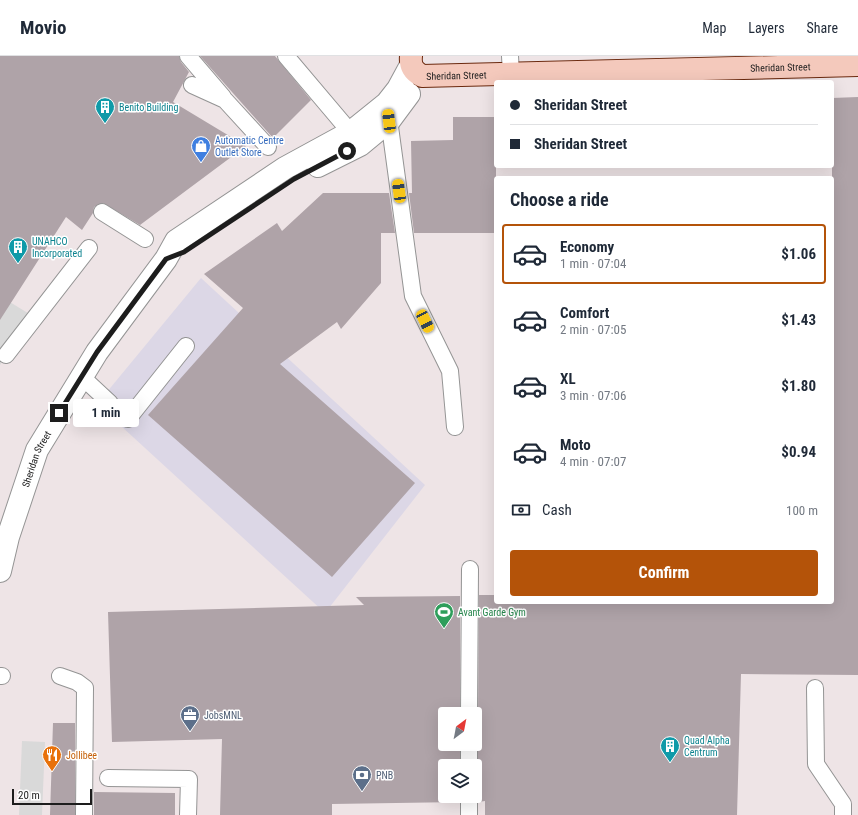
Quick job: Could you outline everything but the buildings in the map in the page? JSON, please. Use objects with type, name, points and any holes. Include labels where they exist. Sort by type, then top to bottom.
[{"type":"main road","name":"Sheridan Street","points":[[414,66],[629,63],[858,64]]},
{"type":"street","name":"Sheridan Street","points":[[0,571],[8,537],[37,450],[81,376],[166,259],[176,241],[285,168],[355,138],[388,112],[414,66]]},
{"type":"lane","points":[[188,56],[225,100],[268,147]]},
{"type":"lane","points":[[286,56],[355,138]]},
{"type":"lane","points":[[192,85],[225,100]]},
{"type":"lane","points":[[388,112],[413,296],[450,371],[455,427]]},
{"type":"lane","points":[[102,212],[145,239]]},
{"type":"lane","points":[[6,355],[89,248]]},
{"type":"lane","points":[[128,419],[186,346]]},
{"type":"lane","points":[[81,376],[110,402]]},
{"type":"lane","points":[[469,707],[470,569]]},
{"type":"lane","points":[[60,676],[77,682],[85,688],[84,815]]},
{"type":"lane","points":[[815,688],[816,764],[843,804],[843,815]]},
{"type":"lane","points":[[108,778],[189,779],[188,815]]},
{"type":"lane","points":[[469,803],[469,815]]},
{"type":"shaded area","points":[[201,278],[425,485],[325,613],[97,404]]},
{"type":"shaded area","points":[[0,296],[31,315],[0,365]]},
{"type":"shaded area","points":[[22,741],[45,742],[42,815],[19,815]]},
{"type":"place","name":"Benito Building","points":[[105,124]]},
{"type":"place","name":"Automatic Centre Outlet Store","points":[[201,163]]},
{"type":"place","name":"UNAHCO Incorporated","points":[[18,264]]},
{"type":"place","name":"Avant Garde Gym","points":[[444,629]]},
{"type":"place","name":"JobsMNL","points":[[190,732]]},
{"type":"place","name":"Quad Alpha Centrum","points":[[670,763]]},
{"type":"place","name":"Jollibee","points":[[52,772]]},
{"type":"place","name":"PNB","points":[[362,792]]},
{"type":"route","points":[[59,413],[97,352],[166,259],[184,252],[294,179],[347,151]]}]
